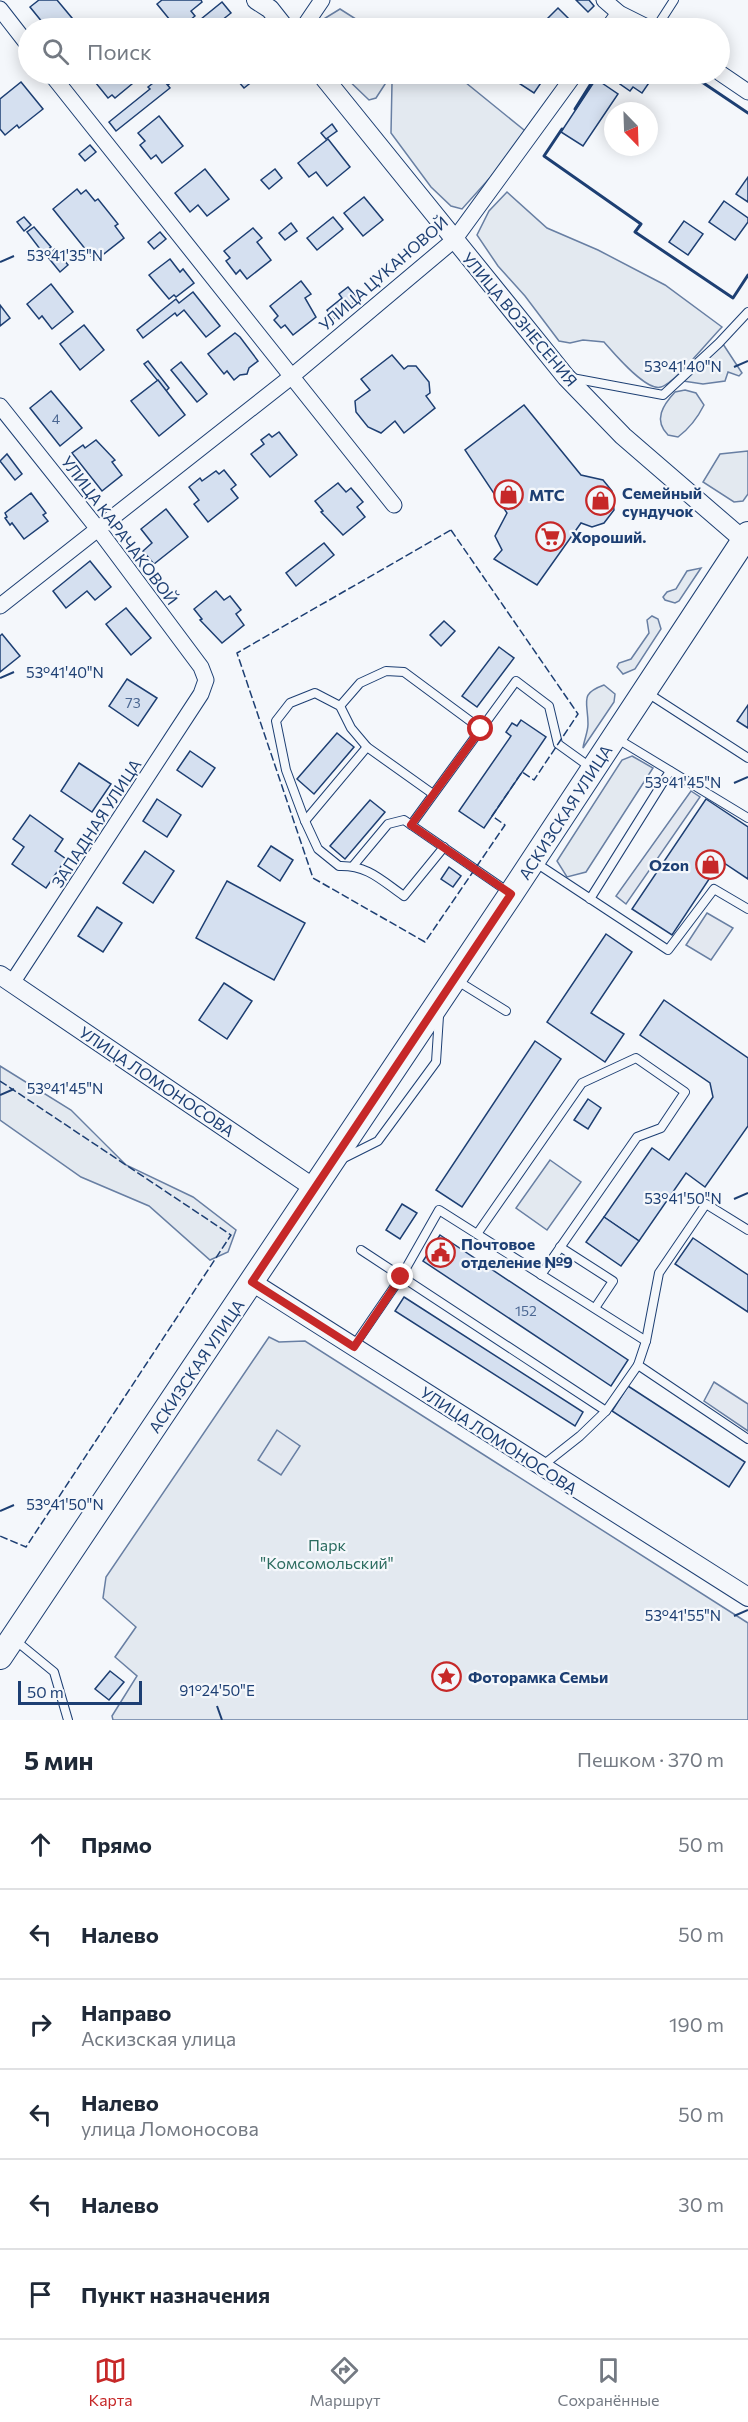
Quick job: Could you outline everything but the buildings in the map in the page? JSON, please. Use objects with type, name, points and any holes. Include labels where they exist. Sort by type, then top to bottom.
[{"type":"main road","name":"АСКИЗСКАЯ УЛИЦА","points":[[7,1648],[747,539]]},
{"type":"street","points":[[256,0],[270,9],[277,18]]},
{"type":"street","points":[[310,18],[322,0]]},
{"type":"street","points":[[604,0],[629,18]]},
{"type":"street","points":[[0,9],[18,32]]},
{"type":"street","points":[[615,18],[619,13]]},
{"type":"street","points":[[730,80],[748,92]]},
{"type":"street","points":[[59,84],[394,505]]},
{"type":"street","name":"УЛИЦА ВОЗНЕСЕНИЯ","points":[[329,84],[566,377],[623,436],[747,539]]},
{"type":"street","name":"УЛИЦА ЦУКАНОВОЙ","points":[[0,606],[291,376],[454,240],[568,84]]},
{"type":"street","name":"УЛИЦА КАРАЧАКОВОЙ","points":[[0,406],[98,529],[201,667],[206,680]]},
{"type":"street","name":"ЗАПАДНАЯ УЛИЦА","points":[[6,979],[201,694],[206,680]]},
{"type":"street","name":"УЛИЦА ЛОМОНОСОВА","points":[[6,979],[314,1188]]},
{"type":"street","name":"УЛИЦА ЛОМОНОСОВА","points":[[252,1282],[748,1597]]},
{"type":"lane","points":[[662,18],[674,0]]},
{"type":"lane","points":[[566,377],[663,395],[719,343],[748,312]]},
{"type":"lane","points":[[340,706],[360,683],[386,671],[404,672],[481,729]]},
{"type":"lane","points":[[411,825],[516,681],[549,705],[558,744],[593,769]]},
{"type":"lane","points":[[645,690],[748,758]]},
{"type":"lane","points":[[433,794],[367,747],[351,728],[340,706],[315,693],[290,703],[276,721],[286,770],[305,821],[318,849],[339,866],[364,868],[404,896],[444,847]]},
{"type":"lane","points":[[614,737],[748,818]]},
{"type":"lane","points":[[305,821],[367,747]]},
{"type":"lane","points":[[590,899],[670,771]]},
{"type":"lane","points":[[353,866],[388,824],[404,820],[511,894]]},
{"type":"lane","points":[[532,861],[668,950],[714,889],[748,909]]},
{"type":"lane","points":[[454,978],[506,1011]]},
{"type":"lane","points":[[329,1165],[378,1141],[436,1062],[440,999]]},
{"type":"lane","points":[[477,1234],[582,1083],[636,1058],[685,1092],[661,1128],[637,1137],[541,1275]]},
{"type":"lane","points":[[541,1467],[580,1436],[606,1411],[638,1365],[646,1341],[659,1273],[706,1204],[748,1230]]},
{"type":"lane","points":[[354,1347],[401,1277],[439,1210],[646,1341]]},
{"type":"lane","points":[[560,1247],[613,1281],[595,1308]]},
{"type":"lane","points":[[361,1250],[606,1411]]},
{"type":"lane","points":[[638,1365],[748,1439]]},
{"type":"lane","points":[[7,1648],[54,1672],[68,1720]]},
{"type":"green space","points":[[340,9],[354,18],[325,18]]},
{"type":"green space","points":[[352,84],[385,84],[376,98],[369,100]]},
{"type":"green space","points":[[392,84],[467,84],[529,134],[462,209],[451,206],[431,187],[391,133]]},
{"type":"green space","points":[[507,192],[547,228],[598,250],[665,285],[722,327],[683,370],[661,387],[655,387],[639,378],[604,342],[559,341],[525,296],[498,266],[477,235],[489,211]]},
{"type":"green space","points":[[723,344],[742,373],[739,376],[728,372],[725,381],[703,384],[683,381]]},
{"type":"green space","points":[[685,390],[696,393],[704,405],[693,423],[682,434],[678,437],[668,435],[661,424],[661,413],[675,392]]},
{"type":"green space","points":[[748,451],[748,494],[743,501],[734,502],[703,482],[720,454]]},
{"type":"green space","points":[[701,568],[679,601],[675,603],[665,600],[663,597],[667,592],[676,589],[687,571]]},
{"type":"green space","points":[[652,616],[658,619],[661,629],[635,669],[623,674],[617,667],[619,663],[631,659],[649,633],[647,620]]},
{"type":"green space","points":[[604,685],[615,694],[614,702],[583,748],[588,727],[586,704],[588,695]]},
{"type":"green space","points":[[632,756],[653,768],[586,872],[567,877],[557,861],[622,760]]},
{"type":"green space","points":[[0,1066],[71,1110],[126,1165],[193,1197],[236,1230],[228,1252],[210,1260],[149,1206],[81,1177],[0,1120]]},
{"type":"green space","points":[[550,1160],[581,1182],[547,1230],[516,1208]]},
{"type":"green space","name":"Парк \"Комсомольский\"","points":[[269,1337],[279,1342],[305,1341],[748,1623],[748,1720],[113,1720],[112,1716],[137,1676],[115,1657],[136,1627],[103,1598],[106,1577]]},
{"type":"shaded area","points":[[691,791],[700,797],[626,904],[616,896]]},
{"type":"shaded area","points":[[707,913],[733,928],[711,960],[686,945]]},
{"type":"shaded area","points":[[714,1382],[748,1404],[748,1431],[704,1401]]},
{"type":"shaded area","points":[[277,1430],[300,1446],[281,1475],[258,1460]]},
{"type":"fence","points":[[451,530],[578,714],[534,780],[522,772],[492,816],[505,825],[425,942],[313,878],[237,653],[451,530]]},
{"type":"fence","points":[[0,1081],[231,1235],[26,1547],[0,1536]]},
{"type":"wall","points":[[575,109],[591,84]]},
{"type":"wall","points":[[705,84],[748,113]]},
{"type":"wall","points":[[562,129],[544,156],[641,224],[635,232],[733,298],[748,275]]},
{"type":"place","name":"МТС","points":[[508,494]]},
{"type":"place","name":"Семейный сундучок","points":[[601,501]]},
{"type":"place","name":"Хороший.","points":[[550,536]]},
{"type":"place","name":"Ozon","points":[[710,864]]},
{"type":"place","name":"Почтовое отделение №9","points":[[440,1252]]},
{"type":"place","name":"Фоторамка Семьи","points":[[447,1676]]},
{"type":"route","points":[[401,1277],[354,1347],[252,1282],[511,894],[411,825],[481,729]]}]
